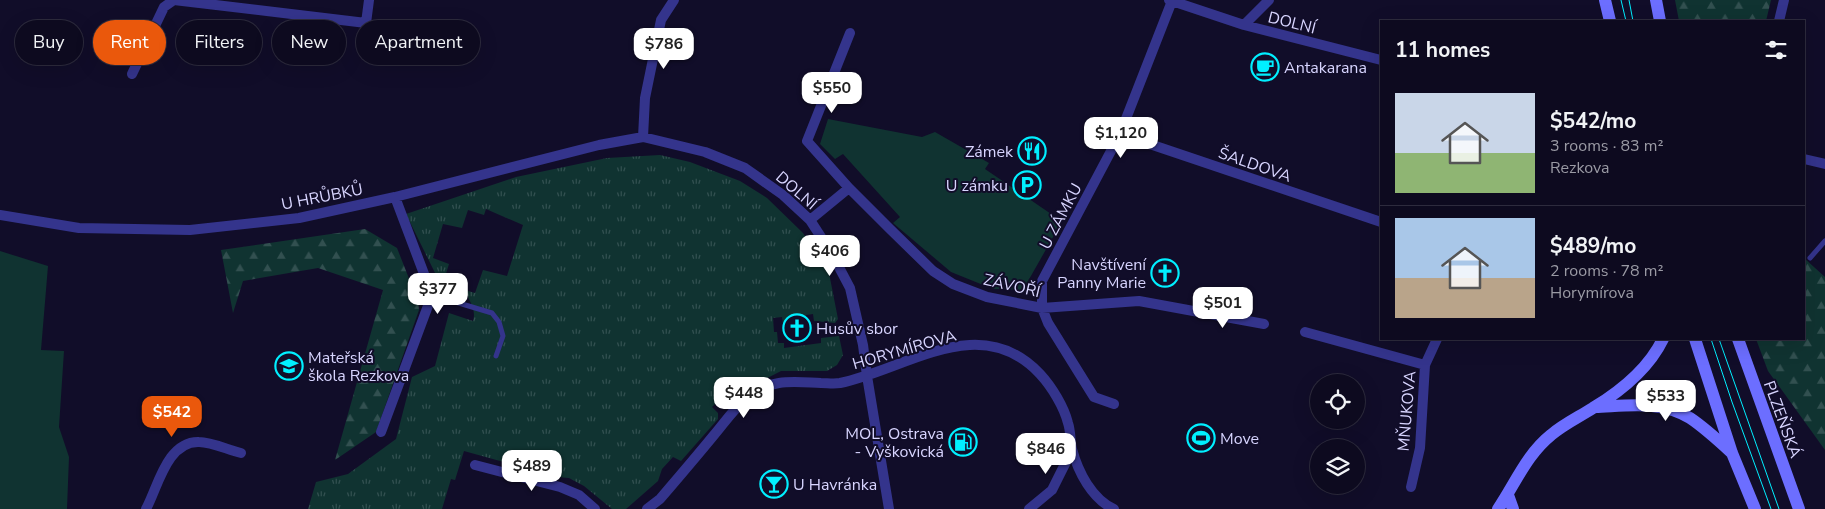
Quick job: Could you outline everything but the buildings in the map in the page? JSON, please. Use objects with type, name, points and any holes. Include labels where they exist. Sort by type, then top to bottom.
[{"type":"main road","points":[[1605,0],[1610,20]]},
{"type":"main road","points":[[1656,0],[1660,20]]},
{"type":"main road","points":[[1498,509],[1524,468],[1543,443],[1560,428],[1595,407],[1620,388],[1650,360],[1662,340]]},
{"type":"main road","points":[[1695,340],[1732,453],[1755,509]]},
{"type":"main road","name":"PLZEŇSKÁ","points":[[1738,340],[1799,509]]},
{"type":"main road","points":[[1595,407],[1647,406],[1674,410],[1691,419],[1732,453]]},
{"type":"main road","points":[[1505,509],[1508,495]]},
{"type":"main road","points":[[1508,495],[1513,509]]},
{"type":"street","points":[[132,74],[164,7],[174,0],[366,23],[369,0]]},
{"type":"street","points":[[643,137],[645,98],[661,20],[674,0]]},
{"type":"street","points":[[1244,25],[1269,0]]},
{"type":"street","points":[[1779,20],[1784,0]]},
{"type":"street","name":"DOLNÍ","points":[[1170,1],[1244,25],[1380,60]]},
{"type":"street","name":"U ZÁMKU","points":[[1042,308],[1042,281],[1120,134],[1170,1]]},
{"type":"street","name":"ZÁVOŘÍ","points":[[850,33],[807,141],[849,188],[933,271],[953,284],[988,297],[1042,308],[1139,301],[1264,324]]},
{"type":"street","name":"ŠALDOVA","points":[[1120,134],[1380,222]]},
{"type":"street","name":"U HRŮBKŮ","points":[[0,215],[79,228],[190,230],[299,218],[395,197],[599,145],[643,137]]},
{"type":"street","name":"DOLNÍ","points":[[643,137],[705,152],[746,168],[783,195],[810,220],[832,254],[850,288],[863,344],[889,509]]},
{"type":"street","points":[[1805,159],[1825,164]]},
{"type":"street","points":[[810,220],[849,188]]},
{"type":"street","points":[[381,432],[432,295],[395,197]]},
{"type":"street","points":[[1042,308],[1048,323],[1094,397],[1114,404]]},
{"type":"street","points":[[1305,332],[1425,365]]},
{"type":"street","name":"MŇUKOVA","points":[[1411,487],[1420,448],[1425,365],[1437,340]]},
{"type":"street","name":"HORYMÍROVA","points":[[648,509],[660,499],[749,396],[765,386],[780,381],[838,383],[867,376],[902,361],[951,347],[975,345],[998,346],[1013,352],[1026,360],[1042,376],[1056,396],[1068,422],[1072,450],[1083,479],[1104,504],[1114,509]]},
{"type":"street","points":[[146,509],[161,474],[172,455],[181,447],[200,442],[241,453]]},
{"type":"street","points":[[1029,509],[1052,490],[1072,450]]},
{"type":"street","points":[[475,465],[560,487],[579,495],[595,509]]},
{"type":"lane","points":[[1810,258],[1825,241]]},
{"type":"lane","points":[[432,295],[492,313],[500,322],[503,336],[496,356]]},
{"type":"green space","points":[[1675,0],[1771,0],[1766,20],[1679,20]]},
{"type":"green space","points":[[828,119],[922,137],[935,132],[989,163],[985,169],[1057,218],[1061,223],[1023,290],[993,289],[951,272],[893,223],[900,217],[843,154],[835,159],[820,144]]},
{"type":"green space","points":[[660,155],[690,162],[740,181],[767,198],[803,233],[829,273],[838,319],[835,323],[814,321],[813,314],[806,315],[807,322],[783,324],[782,317],[773,318],[774,332],[777,332],[778,343],[784,343],[784,348],[821,343],[821,338],[839,336],[843,355],[837,365],[827,371],[781,371],[742,391],[730,390],[712,407],[718,413],[718,419],[681,461],[673,457],[662,469],[658,481],[626,509],[612,509],[584,486],[569,478],[557,477],[464,451],[455,480],[451,479],[442,509],[308,509],[316,482],[348,474],[396,439],[412,377],[435,366],[449,313],[473,321],[474,312],[465,290],[475,293],[483,270],[507,276],[523,225],[486,209],[484,215],[468,210],[462,228],[443,224],[433,258],[449,264],[443,283],[440,283],[406,214],[516,177],[607,158]]},
{"type":"green space","points":[[365,229],[397,248],[410,281],[416,280],[419,310],[376,432],[335,460],[383,290],[318,268],[243,281],[233,313],[221,250]]},
{"type":"green space","points":[[0,251],[48,266],[41,350],[64,351],[59,427],[69,457],[67,509],[0,509]]},
{"type":"green space","points":[[1805,259],[1825,277],[1825,450],[1768,371],[1756,340],[1805,340]]},
{"type":"tram line","points":[[1621,0],[1626,20]]},
{"type":"tram line","points":[[1629,0],[1633,20]]},
{"type":"tram line","points":[[1711,340],[1771,509]]},
{"type":"tram line","points":[[1719,340],[1779,509]]},
{"type":"place","name":"Antakarana","points":[[1265,67]]},
{"type":"place","name":"Zámek","points":[[1032,151]]},
{"type":"place","name":"U zámku","points":[[1027,185]]},
{"type":"place","name":"Navštívení Panny Marie","points":[[1165,273]]},
{"type":"place","name":"Husův sbor","points":[[797,328]]},
{"type":"place","name":"Mateřská škola Rezkova","points":[[289,366]]},
{"type":"place","name":"Move","points":[[1201,438]]},
{"type":"place","name":"MOL, Ostrava - Vyškovická","points":[[963,442]]},
{"type":"place","name":"U Havránka","points":[[774,484]]}]
